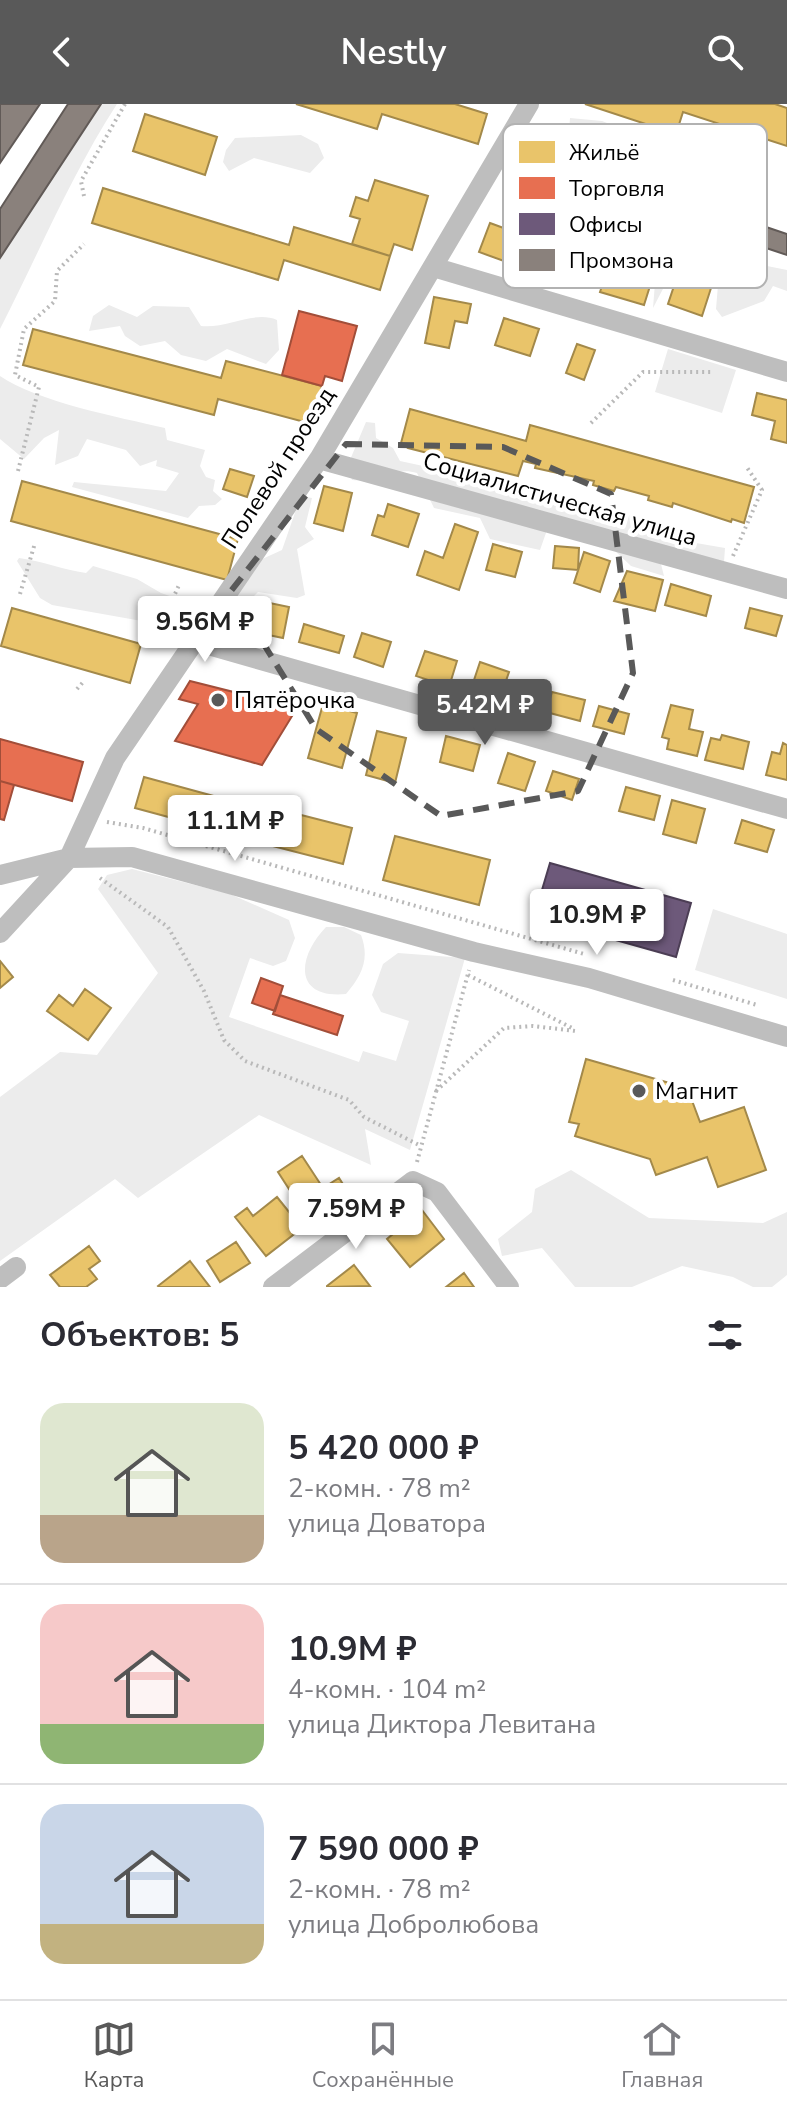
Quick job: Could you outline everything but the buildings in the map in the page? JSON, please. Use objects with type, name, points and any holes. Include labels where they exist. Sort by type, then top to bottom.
[{"type":"street","name":"Полевой проезд","points":[[517,124],[529,104]]},
{"type":"street","name":"Полевой проезд","points":[[69,858],[115,758],[319,459],[503,148]]},
{"type":"street","points":[[433,267],[503,288]]},
{"type":"street","points":[[504,288],[787,372]]},
{"type":"street","name":"Социалистическая улица","points":[[319,459],[787,589]]},
{"type":"street","points":[[194,641],[787,809]]},
{"type":"street","points":[[0,875],[69,858],[132,857],[474,952],[589,978],[787,1037]]},
{"type":"street","points":[[0,933],[69,858]]},
{"type":"street","points":[[273,1287],[413,1181],[437,1192],[509,1287]]},
{"type":"path","points":[[84,196],[81,181],[125,104]]},
{"type":"path","points":[[18,471],[39,387],[15,375],[24,329],[55,301],[57,271],[84,244]]},
{"type":"path","points":[[591,423],[643,372],[721,372],[730,355]]},
{"type":"path","points":[[737,575],[732,558],[762,490],[746,466]]},
{"type":"path","points":[[20,594],[35,543]]},
{"type":"path","points":[[158,632],[179,585]]},
{"type":"path","points":[[77,689],[85,680]]},
{"type":"path","points":[[85,819],[143,828],[599,958]]},
{"type":"path","points":[[69,858],[168,927],[204,991],[224,1040],[245,1061],[349,1100],[364,1117],[421,1146]]},
{"type":"path","points":[[434,1093],[504,1028],[533,1026],[576,1031],[468,975]]},
{"type":"path","points":[[672,980],[759,1006]]},
{"type":"path","points":[[413,1181],[464,986]]},
{"type":"highlighted area","points":[[346,444],[503,447],[611,494],[633,673],[578,791],[441,816],[316,729],[231,591]]},
{"type":"shaded area","points":[[101,104],[117,104],[70,186],[0,329],[0,258]]},
{"type":"shaded area","points":[[570,118],[610,124],[570,124]]},
{"type":"shaded area","points":[[301,135],[318,144],[324,158],[310,173],[254,158],[229,171],[223,162],[226,150],[235,138]]},
{"type":"shaded area","points":[[767,266],[787,270],[787,291],[773,286],[764,301],[722,317],[716,309],[718,288],[767,288]]},
{"type":"shaded area","points":[[655,288],[663,288],[653,308]]},
{"type":"shaded area","points":[[109,305],[137,317],[153,306],[189,307],[201,326],[259,317],[277,320],[279,350],[266,364],[227,349],[206,361],[181,355],[165,341],[140,346],[125,336],[120,326],[89,331],[93,316]]},
{"type":"shaded area","points":[[668,349],[736,370],[722,413],[655,392]]},
{"type":"shaded area","points":[[0,376],[35,394],[57,401],[165,428],[167,440],[205,450],[200,466],[206,477],[215,480],[213,491],[222,499],[215,505],[199,506],[188,518],[72,487],[74,482],[166,491],[179,473],[156,466],[157,460],[140,466],[126,450],[87,439],[78,456],[55,465],[59,430],[44,438],[24,459],[0,439]]},
{"type":"shaded area","points":[[366,422],[375,423],[376,438],[393,448],[400,461],[451,472],[477,485],[626,513],[667,538],[725,548],[724,562],[657,548],[664,576],[631,566],[614,550],[547,530],[540,550],[490,539],[480,518],[434,508],[417,473],[409,471],[352,480],[347,467]]},
{"type":"shaded area","points":[[306,497],[312,498],[305,527],[314,539],[297,549],[305,595],[297,598],[258,592],[251,599],[235,642],[216,641],[224,616],[260,560],[282,550],[297,507]]},
{"type":"shaded area","points":[[19,558],[86,573],[93,566],[137,579],[161,593],[190,603],[194,609],[192,622],[181,628],[52,605],[40,598],[17,561]]},
{"type":"shaded area","points":[[132,869],[230,894],[289,920],[295,938],[286,961],[273,966],[250,958],[229,1017],[359,1062],[363,1051],[396,1061],[409,1021],[381,1012],[372,995],[383,964],[398,953],[465,958],[410,1150],[365,1129],[371,1165],[259,1115],[138,1198],[115,1179],[0,1261],[0,1097],[60,1052],[97,1055],[158,973],[98,889],[107,875]]},
{"type":"shaded area","points":[[713,909],[787,934],[787,999],[695,970]]},
{"type":"shaded area","points":[[326,927],[344,927],[361,935],[364,944],[363,966],[346,994],[316,990],[305,974],[309,951]]},
{"type":"shaded area","points":[[571,1170],[649,1218],[763,1223],[787,1212],[787,1275],[772,1287],[753,1287],[733,1277],[682,1266],[632,1287],[575,1287],[542,1248],[502,1256],[498,1239],[532,1212],[535,1189]]},
{"type":"place","name":"Пятёрочка","points":[[218,700]]},
{"type":"place","name":"Магнит","points":[[639,1091]]}]
